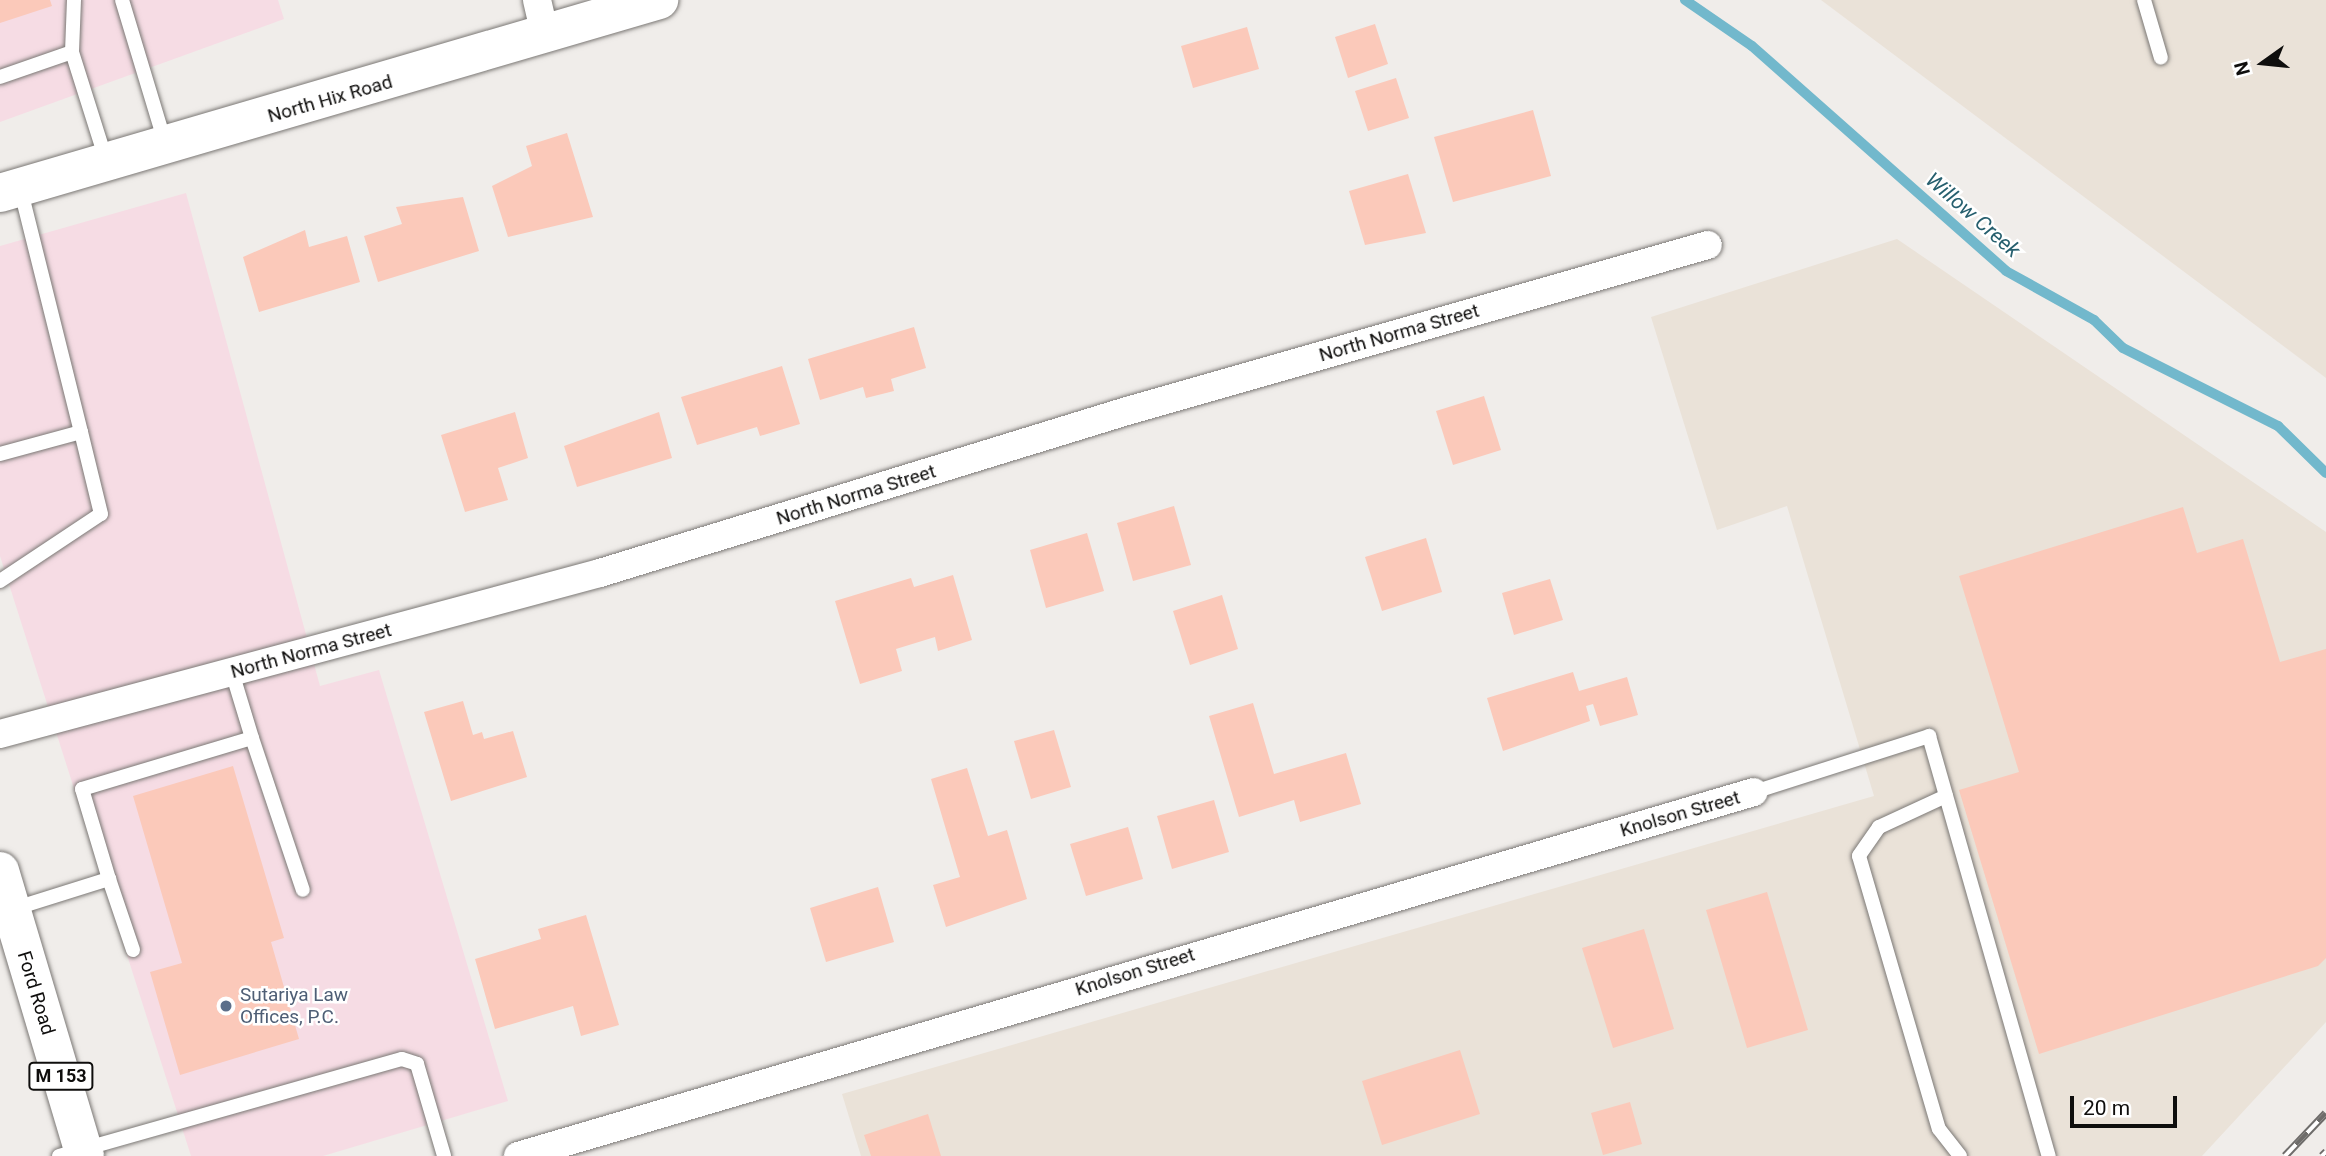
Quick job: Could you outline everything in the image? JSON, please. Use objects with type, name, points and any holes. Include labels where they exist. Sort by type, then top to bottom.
[{"type":"street","name":"North Hix Road","points":[[10,190],[166,143],[541,17],[659,0]]},
{"type":"street","name":"North Norma Street","points":[[0,734],[600,573],[1127,411],[1708,245]]},
{"type":"street","name":"Knolson Street","points":[[518,1156],[1754,792]]},
{"type":"street","name":"Ford Road","points":[[0,871],[75,1152]]},
{"type":"lane","points":[[74,0],[72,52],[106,160]]},
{"type":"lane","points":[[122,0],[166,143]]},
{"type":"lane","points":[[2144,0],[2161,58]]},
{"type":"lane","points":[[0,77],[72,52]]},
{"type":"lane","points":[[0,581],[101,514],[81,432],[10,190]]},
{"type":"lane","points":[[0,454],[81,432]]},
{"type":"lane","points":[[232,672],[303,890]]},
{"type":"lane","points":[[1754,792],[1929,736],[2049,1156]]},
{"type":"lane","points":[[133,950],[82,789],[253,737]]},
{"type":"lane","points":[[1946,796],[1879,827],[1859,856],[1939,1129],[1960,1156]]},
{"type":"lane","points":[[12,910],[109,879]]},
{"type":"lane","points":[[75,1152],[402,1059],[417,1064],[444,1156]]},
{"type":"shaded area","points":[[0,0],[278,0],[284,19],[0,122]]},
{"type":"shaded area","points":[[1821,0],[2326,0],[2326,378]]},
{"type":"shaded area","points":[[186,193],[320,686],[379,670],[508,1101],[323,1156],[191,1156],[0,556],[0,246]]},
{"type":"shaded area","points":[[1897,239],[2326,532],[2326,1022],[2202,1156],[861,1156],[842,1094],[1874,796],[1787,506],[1717,530],[1651,317]]},
{"type":"building","points":[[0,0],[50,0],[52,6],[0,23]]},
{"type":"building","points":[[1375,24],[1388,64],[1348,78],[1335,37]]},
{"type":"building","points":[[1247,27],[1259,69],[1193,88],[1181,46]]},
{"type":"building","points":[[1396,78],[1409,118],[1368,131],[1355,91]]},
{"type":"building","points":[[1533,110],[1551,176],[1453,202],[1434,137]]},
{"type":"building","points":[[567,133],[593,217],[508,237],[492,186],[532,166],[526,146]]},
{"type":"building","points":[[1408,174],[1426,233],[1365,245],[1349,191]]},
{"type":"building","points":[[463,197],[479,251],[378,282],[364,236],[402,224],[396,207]]},
{"type":"building","points":[[305,230],[309,247],[347,236],[360,282],[259,312],[243,257]]},
{"type":"building","points":[[914,327],[926,368],[891,379],[894,391],[866,398],[863,387],[820,400],[808,359]]},
{"type":"building","points":[[782,366],[800,424],[760,436],[757,427],[697,445],[681,397]]},
{"type":"building","points":[[1484,396],[1501,450],[1453,465],[1436,411]]},
{"type":"building","points":[[515,412],[528,458],[498,468],[508,500],[465,512],[441,435]]},
{"type":"building","points":[[659,412],[672,458],[577,487],[564,446]]},
{"type":"building","points":[[1174,506],[1191,565],[1133,581],[1117,523]]},
{"type":"building","points":[[2183,507],[2197,553],[2243,539],[2280,662],[2326,649],[2326,958],[2318,966],[2039,1054],[1959,790],[2019,772],[1959,576]]},
{"type":"building","points":[[1087,533],[1104,591],[1046,608],[1030,550]]},
{"type":"building","points":[[1426,538],[1442,592],[1382,611],[1365,557]]},
{"type":"building","points":[[953,575],[972,640],[938,651],[935,637],[896,649],[902,671],[860,684],[835,601],[911,578],[914,587]]},
{"type":"building","points":[[1550,579],[1563,620],[1514,635],[1502,593]]},
{"type":"building","points":[[1222,595],[1238,649],[1190,665],[1173,611]]},
{"type":"building","points":[[1573,672],[1579,691],[1627,677],[1638,715],[1600,726],[1593,704],[1586,706],[1590,721],[1503,751],[1487,698]]},
{"type":"building","points":[[463,701],[473,735],[482,732],[484,739],[513,731],[527,777],[451,801],[424,712]]},
{"type":"building","points":[[1253,703],[1274,774],[1346,753],[1361,804],[1300,822],[1294,800],[1239,817],[1209,716]]},
{"type":"building","points":[[1054,730],[1071,787],[1031,799],[1014,741]]},
{"type":"building","points":[[233,766],[284,938],[271,942],[299,1039],[180,1075],[150,972],[182,963],[133,796]]},
{"type":"building","points":[[967,768],[988,836],[1007,830],[1027,899],[946,927],[933,885],[960,877],[931,779]]},
{"type":"building","points":[[1214,800],[1229,852],[1172,869],[1157,816]]},
{"type":"building","points":[[1128,827],[1143,879],[1086,896],[1070,844]]},
{"type":"building","points":[[878,887],[894,942],[826,962],[810,908]]},
{"type":"building","points":[[1767,892],[1808,1030],[1747,1048],[1706,910]]},
{"type":"building","points":[[586,915],[619,1025],[581,1036],[573,1006],[495,1029],[475,959],[541,939],[538,929]]},
{"type":"building","points":[[1644,929],[1674,1029],[1613,1048],[1582,948]]},
{"type":"building","points":[[1460,1050],[1480,1114],[1382,1145],[1362,1081]]},
{"type":"building","points":[[1630,1102],[1642,1144],[1603,1155],[1591,1113]]},
{"type":"building","points":[[928,1114],[941,1156],[871,1156],[864,1135]]},
{"type":"waterway","name":"Willow Creek","points":[[1685,0],[1752,46],[2006,271],[2094,320],[2123,348],[2278,426],[2326,473]]},
{"type":"railway","points":[[2285,1156],[2326,1113]]},
{"type":"railway","points":[[2322,1156],[2326,1152]]},
{"type":"place","name":"Sutariya Law Offices, P.C.","points":[[226,1006]]}]
